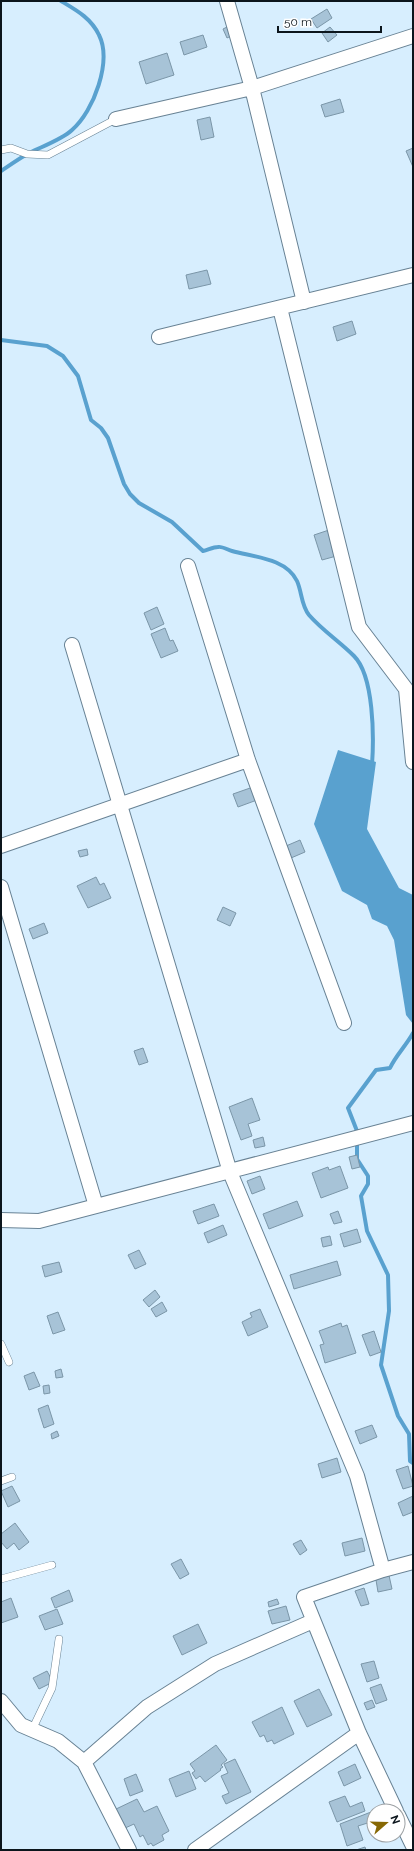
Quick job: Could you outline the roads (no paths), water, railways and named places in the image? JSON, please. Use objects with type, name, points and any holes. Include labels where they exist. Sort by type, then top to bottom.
[{"type":"street","points":[[227,1],[252,88],[304,302]]},
{"type":"street","points":[[116,119],[252,88],[413,36]]},
{"type":"street","points":[[159,337],[413,275]]},
{"type":"street","points":[[280,308],[359,627],[409,688],[413,762]]},
{"type":"street","points":[[188,566],[248,760],[344,1023]]},
{"type":"street","points":[[72,645],[118,805],[230,1172],[357,1476],[383,1570]]},
{"type":"street","points":[[1,846],[248,760]]},
{"type":"street","points":[[1,887],[96,1206]]},
{"type":"street","points":[[1,1220],[39,1221],[413,1124]]},
{"type":"street","points":[[392,1803],[359,1734],[304,1597],[383,1570],[413,1562]]},
{"type":"street","points":[[84,1762],[147,1707],[215,1664],[313,1621]]},
{"type":"street","points":[[1,1701],[21,1725],[58,1741],[84,1762],[129,1850]]},
{"type":"street","points":[[195,1850],[359,1734]]},
{"type":"street","points":[[406,1832],[413,1846]]},
{"type":"lane","points":[[1,150],[11,148],[27,154],[48,155],[116,119]]},
{"type":"lane","points":[[1,1344],[9,1362]]},
{"type":"lane","points":[[1,1481],[12,1477]]},
{"type":"lane","points":[[1,1579],[52,1565]]},
{"type":"lane","points":[[32,1730],[52,1688],[59,1639]]},
{"type":"water","points":[[338,750],[376,762],[367,829],[399,888],[413,895],[413,1024],[406,1015],[394,940],[387,926],[372,919],[367,905],[342,891],[314,824]]},
{"type":"waterway","points":[[1,171],[26,155],[68,134],[80,122],[87,111],[99,85],[103,58],[99,35],[87,19],[78,11],[61,1]]},
{"type":"waterway","points":[[1,340],[47,346],[63,356],[78,376],[91,420],[101,428],[108,438],[124,484],[130,494],[139,503],[172,522],[203,551],[214,547],[221,547],[277,563],[292,573],[299,585],[306,611],[320,626],[354,656],[361,665],[366,678],[371,708],[373,739],[372,765]]},
{"type":"waterway","points":[[413,1033],[390,1068],[376,1070],[348,1108],[357,1131],[357,1159],[368,1176],[368,1184],[361,1196],[367,1231],[388,1275],[389,1311],[381,1365],[398,1416],[409,1434],[410,1461],[413,1463]]}]
